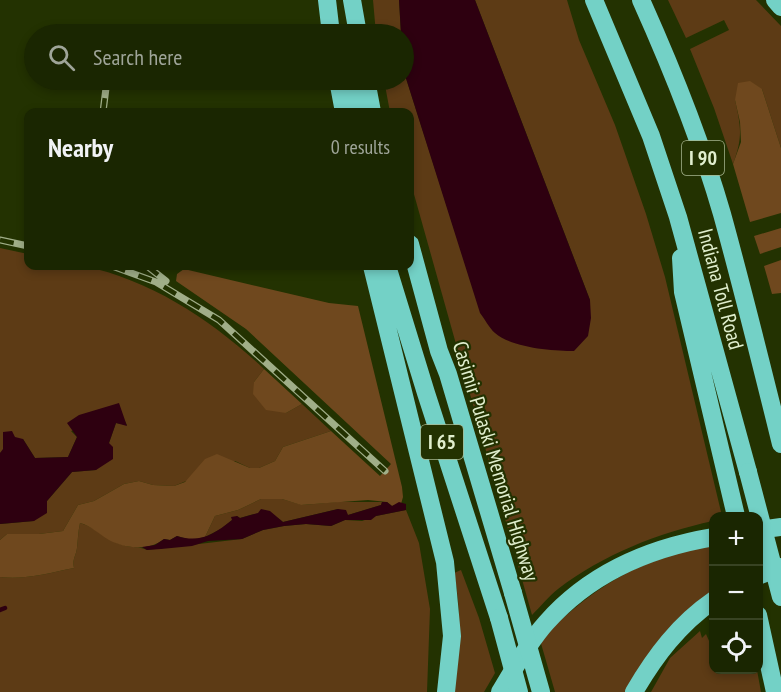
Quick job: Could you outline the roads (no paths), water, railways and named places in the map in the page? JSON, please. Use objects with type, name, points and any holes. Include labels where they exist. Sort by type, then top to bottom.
[{"type":"highway","points":[[327,0],[330,24]]},
{"type":"highway","points":[[352,0],[356,24]]},
{"type":"highway","name":"Indiana Toll Road","points":[[594,0],[651,136],[678,217],[781,597]]},
{"type":"highway","name":"Indiana Toll Road","points":[[641,0],[693,126],[721,212],[781,444]]},
{"type":"highway","points":[[775,0],[781,7]]},
{"type":"highway","points":[[340,90],[343,108]]},
{"type":"highway","points":[[355,90],[358,108]]},
{"type":"highway","points":[[368,90],[371,108]]},
{"type":"highway","points":[[678,217],[683,292],[735,512]]},
{"type":"highway","name":"Casimir Pulaski Memorial Highway","points":[[414,269],[541,692]]},
{"type":"highway","points":[[373,270],[445,562],[452,636],[446,692]]},
{"type":"highway","name":"Casimir Pulaski Memorial Highway","points":[[388,270],[499,618],[519,692]]},
{"type":"highway","points":[[750,321],[781,393]]},
{"type":"highway","points":[[763,529],[781,527]]},
{"type":"highway","points":[[500,692],[544,624],[572,596],[612,570],[654,550],[709,538]]},
{"type":"highway","points":[[763,574],[781,567]]},
{"type":"highway","points":[[634,692],[648,668],[673,635],[709,603]]},
{"type":"highway","points":[[760,620],[775,691]]},
{"type":"waterway","points":[[0,610],[5,608]]},
{"type":"railway","points":[[104,108],[106,90]]},
{"type":"railway","points":[[0,240],[24,245]]},
{"type":"railway","points":[[123,270],[156,282],[219,320],[385,471]]},
{"type":"railway","points":[[152,270],[166,281]]}]
